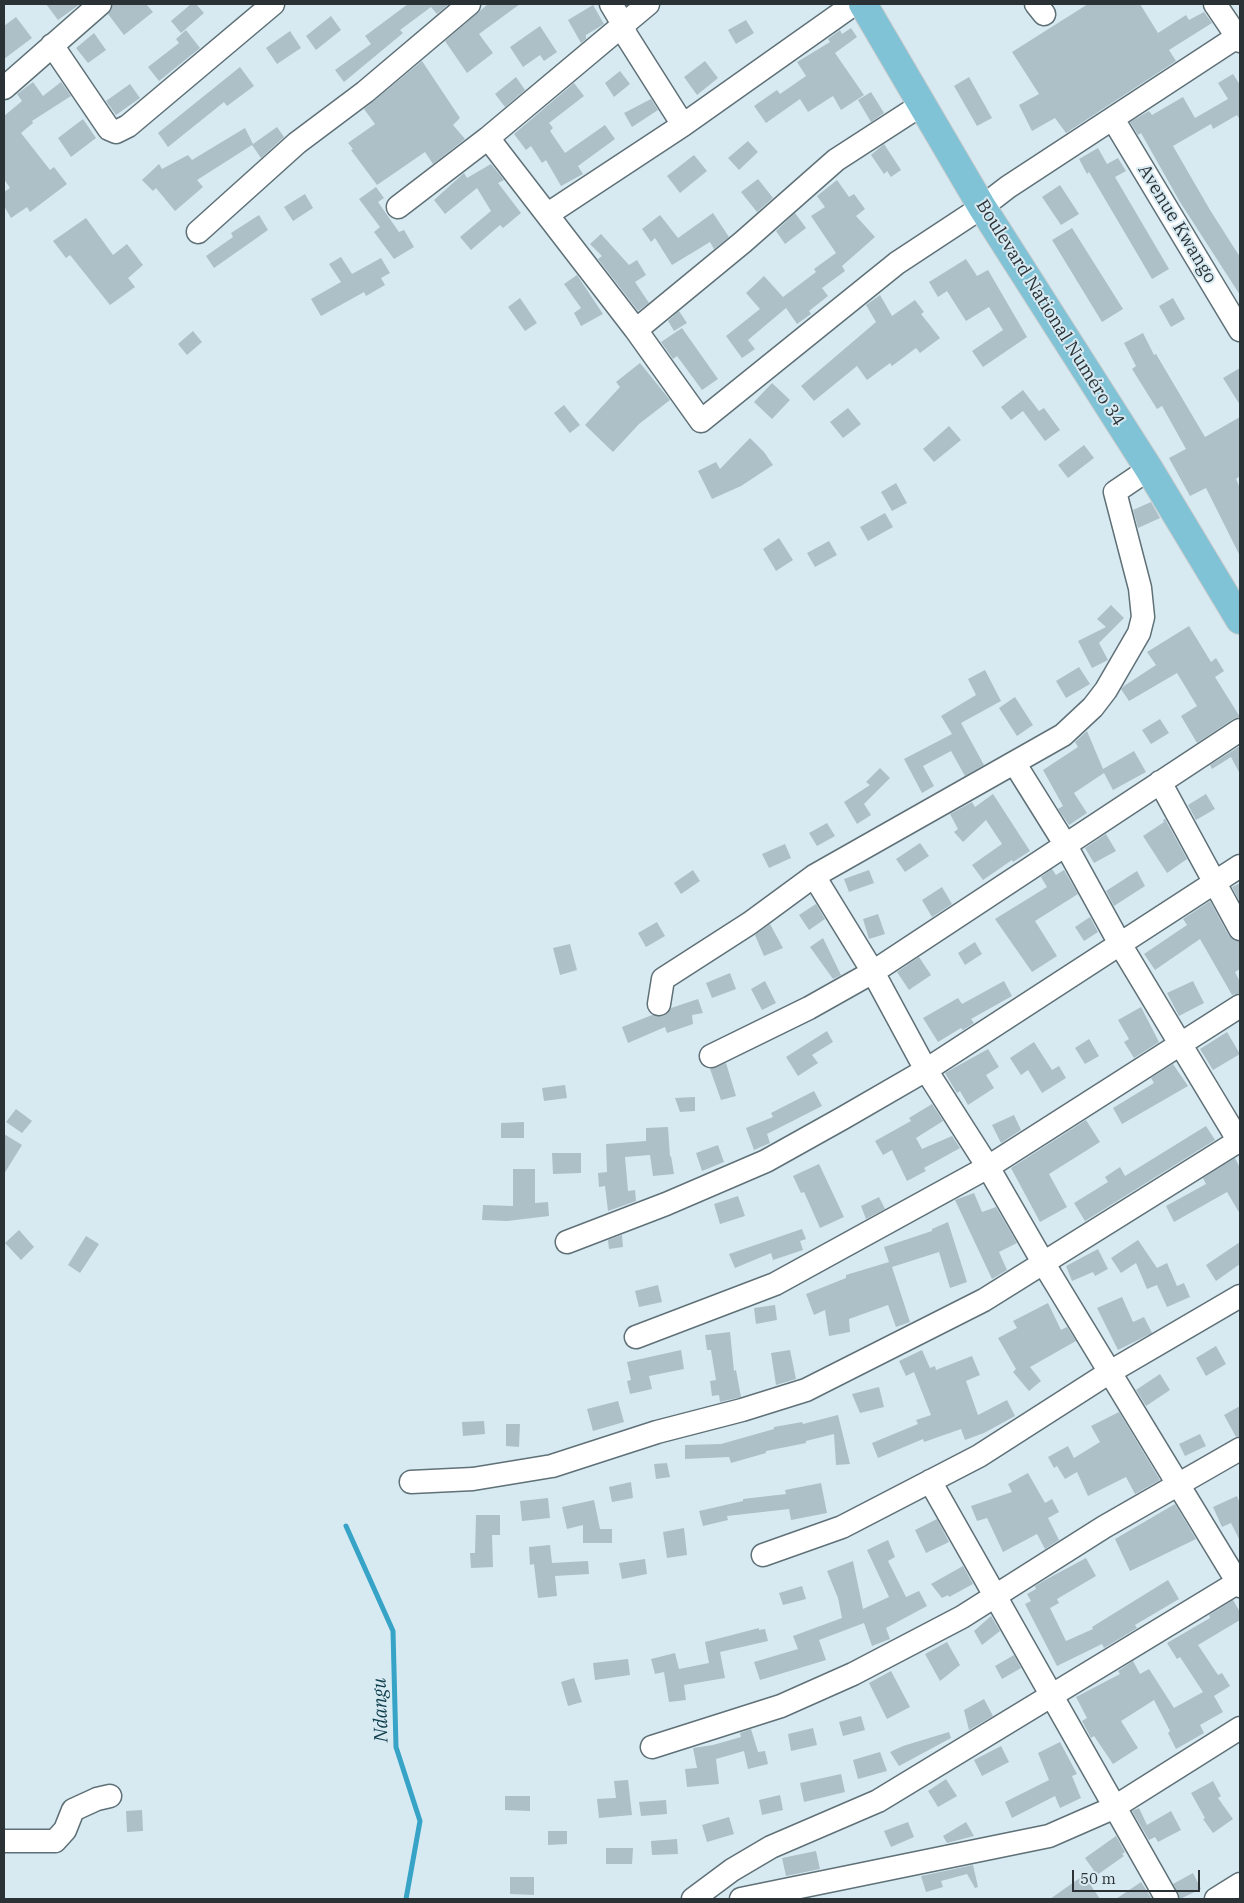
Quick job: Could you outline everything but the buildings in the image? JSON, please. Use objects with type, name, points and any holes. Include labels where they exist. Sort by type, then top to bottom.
[{"type":"main road","name":"Boulevard National Numéro 34","points":[[863,4],[982,207],[1149,469],[1240,620]]},
{"type":"street","points":[[4,88],[100,4]]},
{"type":"street","points":[[52,45],[109,129],[116,132],[128,126],[273,4]]},
{"type":"street","points":[[198,232],[297,143],[365,92],[469,4]]},
{"type":"street","points":[[611,4],[623,24],[626,35],[683,125]]},
{"type":"street","points":[[398,207],[488,138],[648,4]]},
{"type":"street","points":[[548,214],[683,125],[854,4]]},
{"type":"street","points":[[488,138],[636,330],[701,421],[897,263],[982,207],[1008,187],[1239,38],[1214,4]]},
{"type":"street","points":[[636,330],[743,242],[836,160],[921,105]]},
{"type":"street","name":"Avenue Kwango","points":[[1113,119],[1240,330]]},
{"type":"street","points":[[659,1004],[663,979],[750,923],[814,876],[1015,764],[1063,735],[1094,707],[1139,634],[1143,617],[1140,588],[1115,492],[1149,469]]},
{"type":"street","points":[[711,1056],[809,1008],[873,972],[1240,730]]},
{"type":"street","points":[[411,1482],[473,1479],[552,1466],[657,1432],[742,1410],[806,1390],[984,1300],[1240,1141],[1120,944],[1065,844],[1015,764]]},
{"type":"street","points":[[1160,782],[1240,929]]},
{"type":"street","points":[[567,1242],[666,1204],[766,1161],[926,1070],[1240,866]]},
{"type":"street","points":[[693,1899],[732,1870],[772,1847],[878,1801],[1240,1583],[1178,1486],[1044,1264],[988,1167],[926,1070],[873,972],[814,876]]},
{"type":"street","points":[[636,1337],[775,1284],[988,1167],[1240,1006]]},
{"type":"street","points":[[763,1555],[842,1527],[979,1456],[1110,1372],[1240,1296]]},
{"type":"street","points":[[652,1747],[781,1706],[853,1674],[962,1617],[1104,1527],[1240,1449]]},
{"type":"street","points":[[930,1481],[996,1594],[1050,1696],[1166,1899]]},
{"type":"street","points":[[741,1899],[1049,1836],[1113,1808],[1240,1728]]},
{"type":"street","points":[[4,1841],[55,1841],[64,1830],[73,1810],[97,1799],[110,1796]]},
{"type":"street","points":[[1216,1899],[1240,1884]]},
{"type":"waterway","name":"Ndangu","points":[[346,1526],[393,1631],[396,1747],[420,1821],[406,1899]]}]
